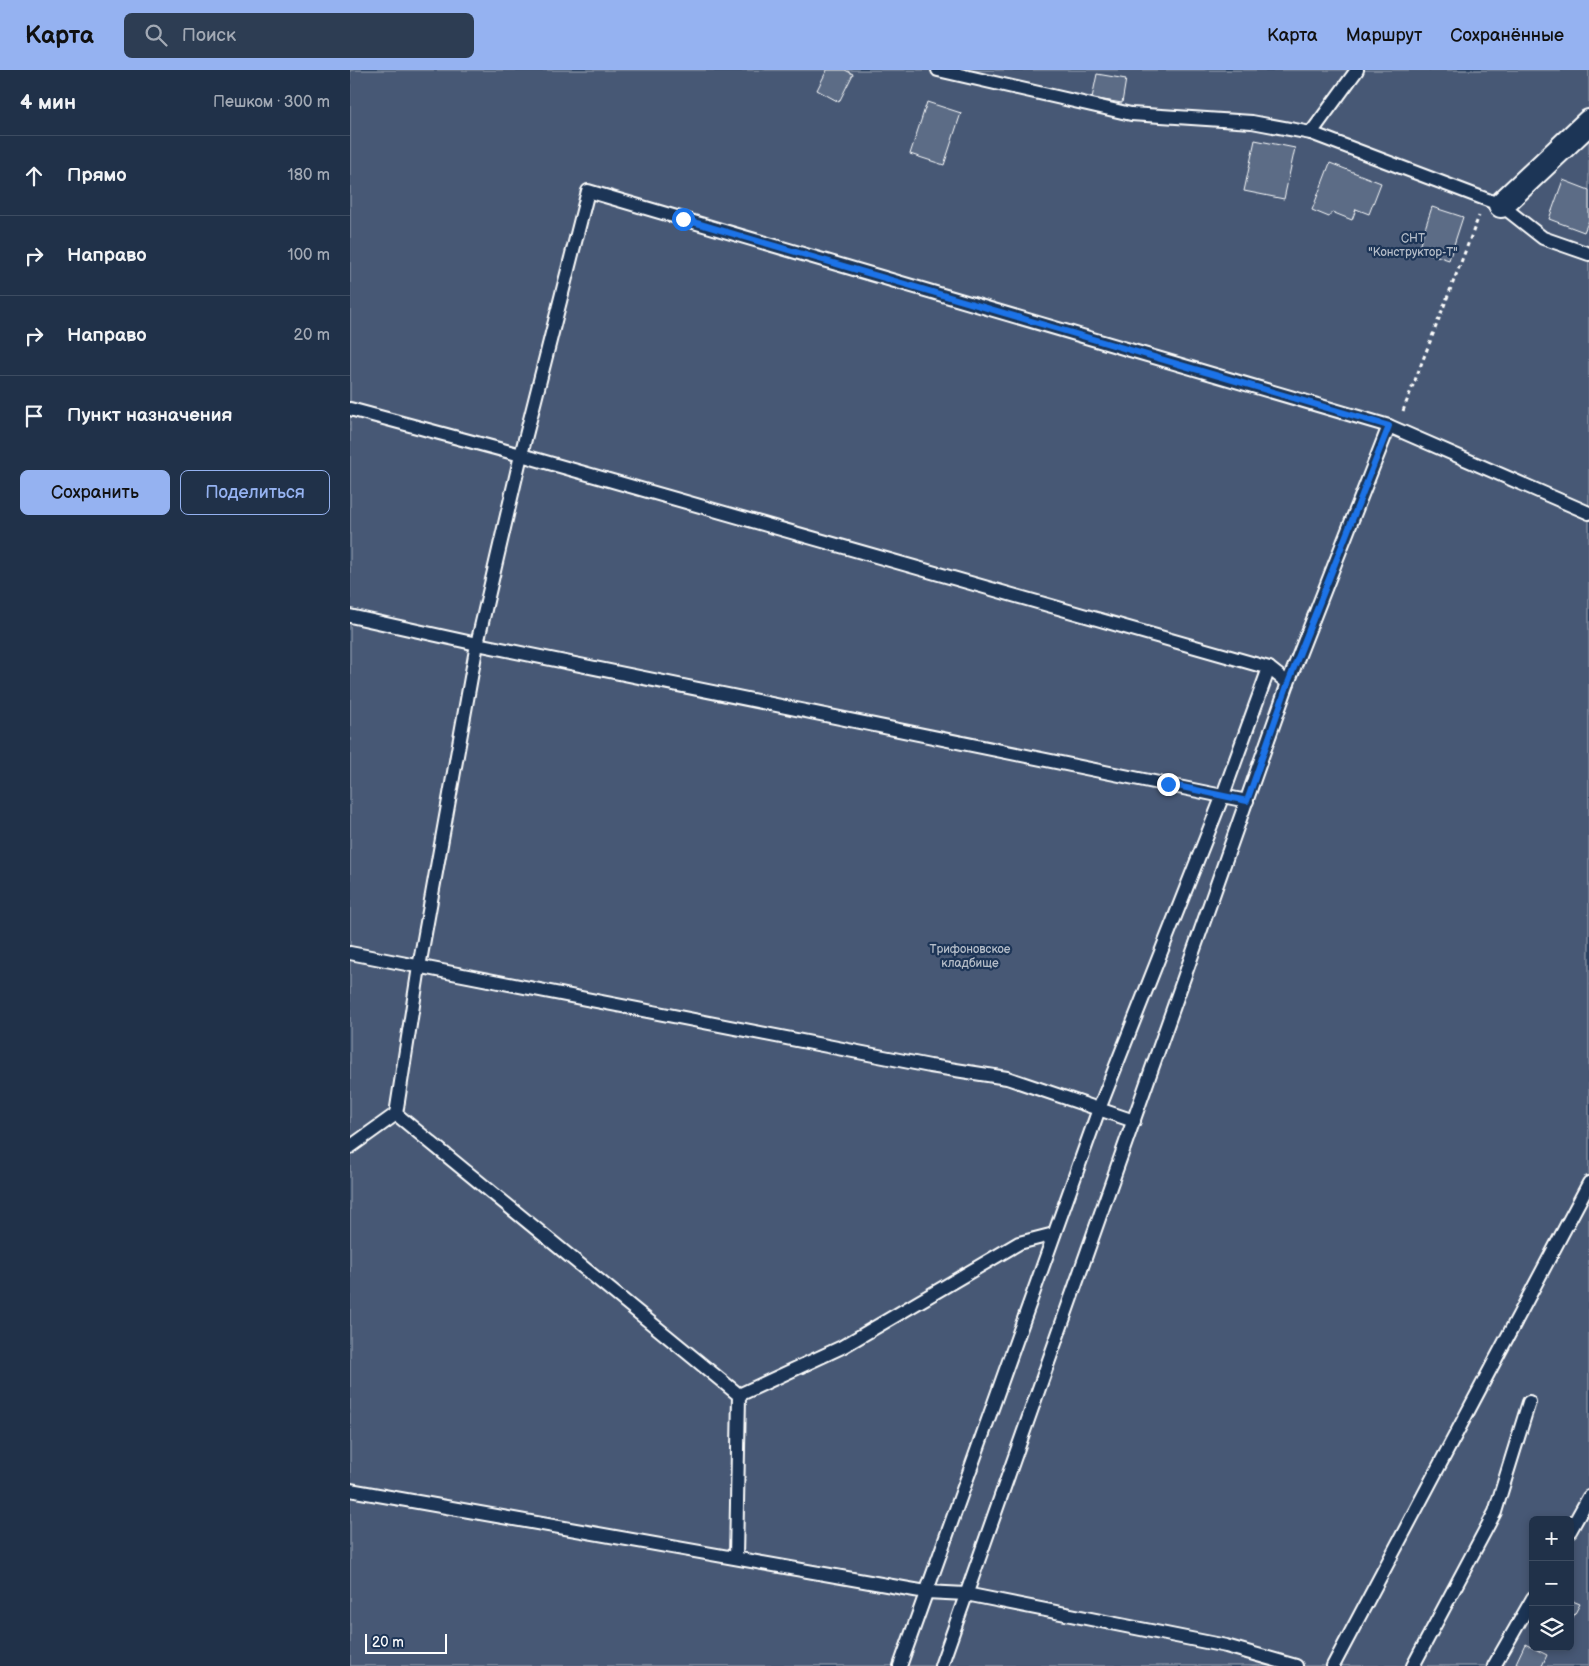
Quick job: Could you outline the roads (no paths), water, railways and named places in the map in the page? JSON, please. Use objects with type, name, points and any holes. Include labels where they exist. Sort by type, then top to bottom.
[{"type":"street","points":[[1493,202],[1589,122]]},
{"type":"lane","points":[[938,70],[1131,114],[1252,122],[1311,133],[1493,202],[1543,238],[1589,254]]},
{"type":"lane","points":[[1311,133],[1357,70]]},
{"type":"lane","points":[[350,1147],[396,1114],[419,967],[477,644],[521,456],[588,191],[1393,428],[1589,513]]},
{"type":"lane","points":[[350,409],[1269,668],[1288,683]]},
{"type":"lane","points":[[940,1666],[1288,683],[1393,428]]},
{"type":"lane","points":[[350,616],[477,644],[1247,801]]},
{"type":"lane","points":[[900,1666],[1099,1109],[1223,795],[1269,668]]},
{"type":"lane","points":[[350,953],[930,1066],[1007,1078],[1134,1121]]},
{"type":"lane","points":[[396,1114],[738,1395]]},
{"type":"lane","points":[[1333,1666],[1589,1183]]},
{"type":"lane","points":[[738,1395],[842,1347],[1019,1243],[1054,1234]]},
{"type":"lane","points":[[736,1558],[738,1395]]},
{"type":"lane","points":[[1413,1666],[1495,1512],[1529,1402]]},
{"type":"lane","points":[[350,1490],[926,1592],[966,1594],[1226,1646],[1296,1666]]},
{"type":"lane","points":[[1574,1524],[1589,1497]]},
{"type":"lane","points":[[1494,1666],[1529,1605]]},
{"type":"park label","name":"СНТ \"Конструктор-Т\"","points":[[1413,245]]},
{"type":"park label","name":"Трифоновское кладбище","points":[[970,956]]}]
